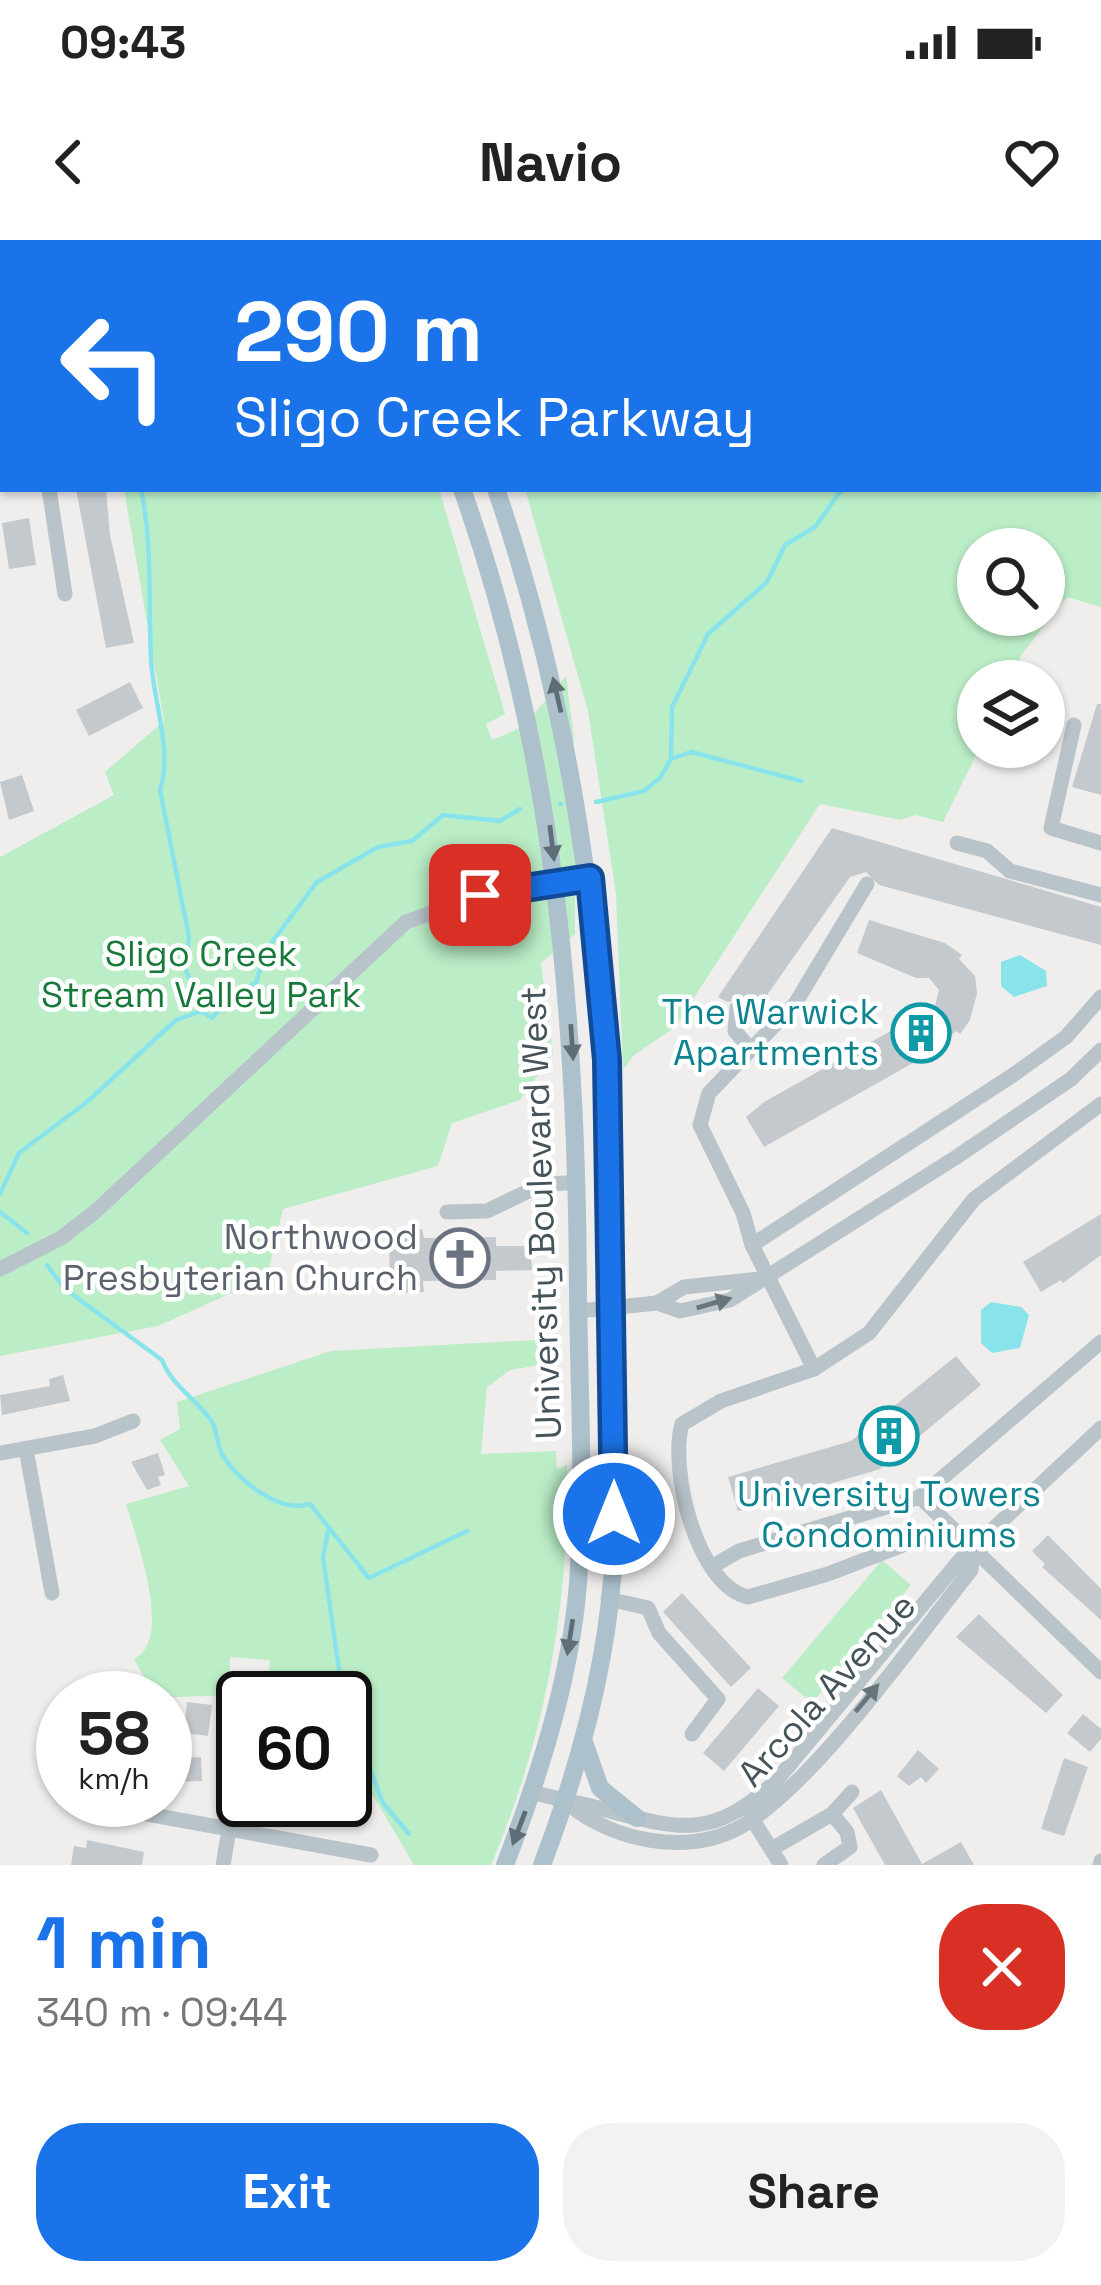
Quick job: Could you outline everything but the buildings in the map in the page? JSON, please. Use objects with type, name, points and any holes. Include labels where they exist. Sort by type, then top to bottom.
[{"type":"main road","name":"University Boulevard West","points":[[463,492],[529,711],[557,884],[578,1182],[578,1588],[533,1792],[505,1865]]},
{"type":"main road","name":"University Boulevard West","points":[[497,492],[544,638],[590,878],[607,1060],[614,1551],[599,1673],[566,1802],[542,1865]]},
{"type":"main road","points":[[583,1736],[601,1788],[637,1818]]},
{"type":"street","points":[[49,492],[65,594]]},
{"type":"street","points":[[1074,725],[1052,828],[1101,843]]},
{"type":"street","points":[[957,843],[987,851],[1010,871],[1101,896]]},
{"type":"street","points":[[0,1269],[61,1238],[96,1211],[406,922],[438,906],[480,895],[590,878]]},
{"type":"street","points":[[814,1370],[700,1125],[709,1093],[795,1004],[867,884]]},
{"type":"street","points":[[752,1245],[1016,1073],[1066,1037],[1101,997]]},
{"type":"street","points":[[737,1007],[735,1030],[751,1050]]},
{"type":"street","points":[[579,1310],[657,1303],[680,1312],[721,1304],[993,1133],[1071,1079],[1101,1050]]},
{"type":"street","points":[[947,1528],[828,1574],[748,1597],[738,1594],[701,1553],[676,1443],[682,1424],[721,1401],[814,1370],[869,1333],[987,1187],[1101,1104]]},
{"type":"street","points":[[447,1212],[487,1211],[541,1185],[578,1182]]},
{"type":"street","points":[[713,1566],[739,1551],[920,1497],[1101,1342]]},
{"type":"street","points":[[0,1453],[95,1436],[133,1421]]},
{"type":"street","name":"Arcola Avenue","points":[[533,1792],[665,1827],[705,1827],[743,1812],[776,1781],[919,1608],[1101,1428]]},
{"type":"street","points":[[26,1449],[52,1593]]},
{"type":"street","points":[[920,1497],[1101,1672]]},
{"type":"street","name":"Arcola Avenue","points":[[566,1802],[583,1816],[667,1844],[706,1838],[751,1817],[780,1799],[872,1692],[971,1570],[973,1552]]},
{"type":"street","points":[[608,1600],[648,1608],[658,1634],[718,1699],[692,1734]]},
{"type":"street","points":[[775,1847],[832,1814],[851,1792]]},
{"type":"street","points":[[824,1865],[850,1847],[848,1832],[832,1814]]},
{"type":"street","points":[[751,1817],[775,1847],[781,1865]]},
{"type":"street","points":[[192,1823],[370,1855]]},
{"type":"street","points":[[223,1865],[230,1827]]},
{"type":"green space","name":"Sligo Creek Stream Valley Park","points":[[125,492],[440,492],[505,714],[486,724],[492,740],[523,727],[566,676],[574,739],[575,934],[541,963],[553,1054],[520,1100],[452,1123],[438,1166],[283,1209],[267,1277],[158,1326],[0,1356],[0,857],[114,795],[105,772],[164,721]]},
{"type":"green space","points":[[526,492],[1101,492],[1101,607],[1065,600],[1065,528],[957,528],[957,636],[1036,636],[1019,660],[957,660],[957,768],[970,768],[943,822],[915,815],[901,820],[820,804],[675,1027],[633,1056],[623,1070],[616,894],[588,711]]},
{"type":"green space","points":[[552,1339],[557,1362],[510,1370],[487,1387],[481,1454],[556,1451],[557,1469],[567,1465],[564,1568],[550,1669],[526,1768],[491,1865],[414,1865],[372,1794],[372,1671],[269,1671],[270,1660],[230,1657],[230,1671],[216,1671],[216,1696],[192,1697],[192,1671],[141,1671],[134,1659],[146,1648],[152,1611],[126,1504],[189,1486],[160,1440],[180,1429],[177,1402],[331,1351]]},
{"type":"green space","points":[[882,1560],[911,1585],[812,1703],[782,1678]]},
{"type":"water","points":[[1020,955],[1046,971],[1047,986],[1014,997],[1001,986],[1001,962]]},
{"type":"water","points":[[991,1302],[1021,1307],[1029,1315],[1020,1348],[992,1353],[981,1343],[981,1310]]},
{"type":"waterway","points":[[142,492],[149,552],[151,659],[163,742],[160,790],[189,937],[185,967],[201,1011]]},
{"type":"waterway","points":[[596,802],[644,791],[660,778],[671,759],[672,707],[708,634],[767,582],[785,545],[815,527],[840,492]]},
{"type":"waterway","points":[[674,758],[691,752],[801,781]]},
{"type":"waterway","points":[[0,1194],[19,1153],[87,1102],[176,1020],[201,1011],[212,1018],[233,994],[256,983],[266,950],[317,882],[378,847],[412,841],[443,815],[500,821],[520,809]]},
{"type":"waterway","points":[[0,1212],[27,1233]]},
{"type":"waterway","points":[[47,1265],[65,1289],[162,1360],[211,1420],[221,1452],[239,1475],[274,1500],[310,1504],[369,1578],[467,1531]]},
{"type":"waterway","points":[[637,1491],[660,1490]]},
{"type":"waterway","points":[[328,1532],[323,1557],[339,1671]]},
{"type":"waterway","points":[[372,1774],[383,1803],[409,1834]]},
{"type":"place","name":"The Warwick Apartments","points":[[921,1033]]},
{"type":"place","name":"Northwood Presbyterian Church","points":[[460,1258]]},
{"type":"place","name":"University Towers Condominiums","points":[[889,1436]]},
{"type":"route","points":[[480,895],[590,878],[607,1060],[614,1514]]}]
